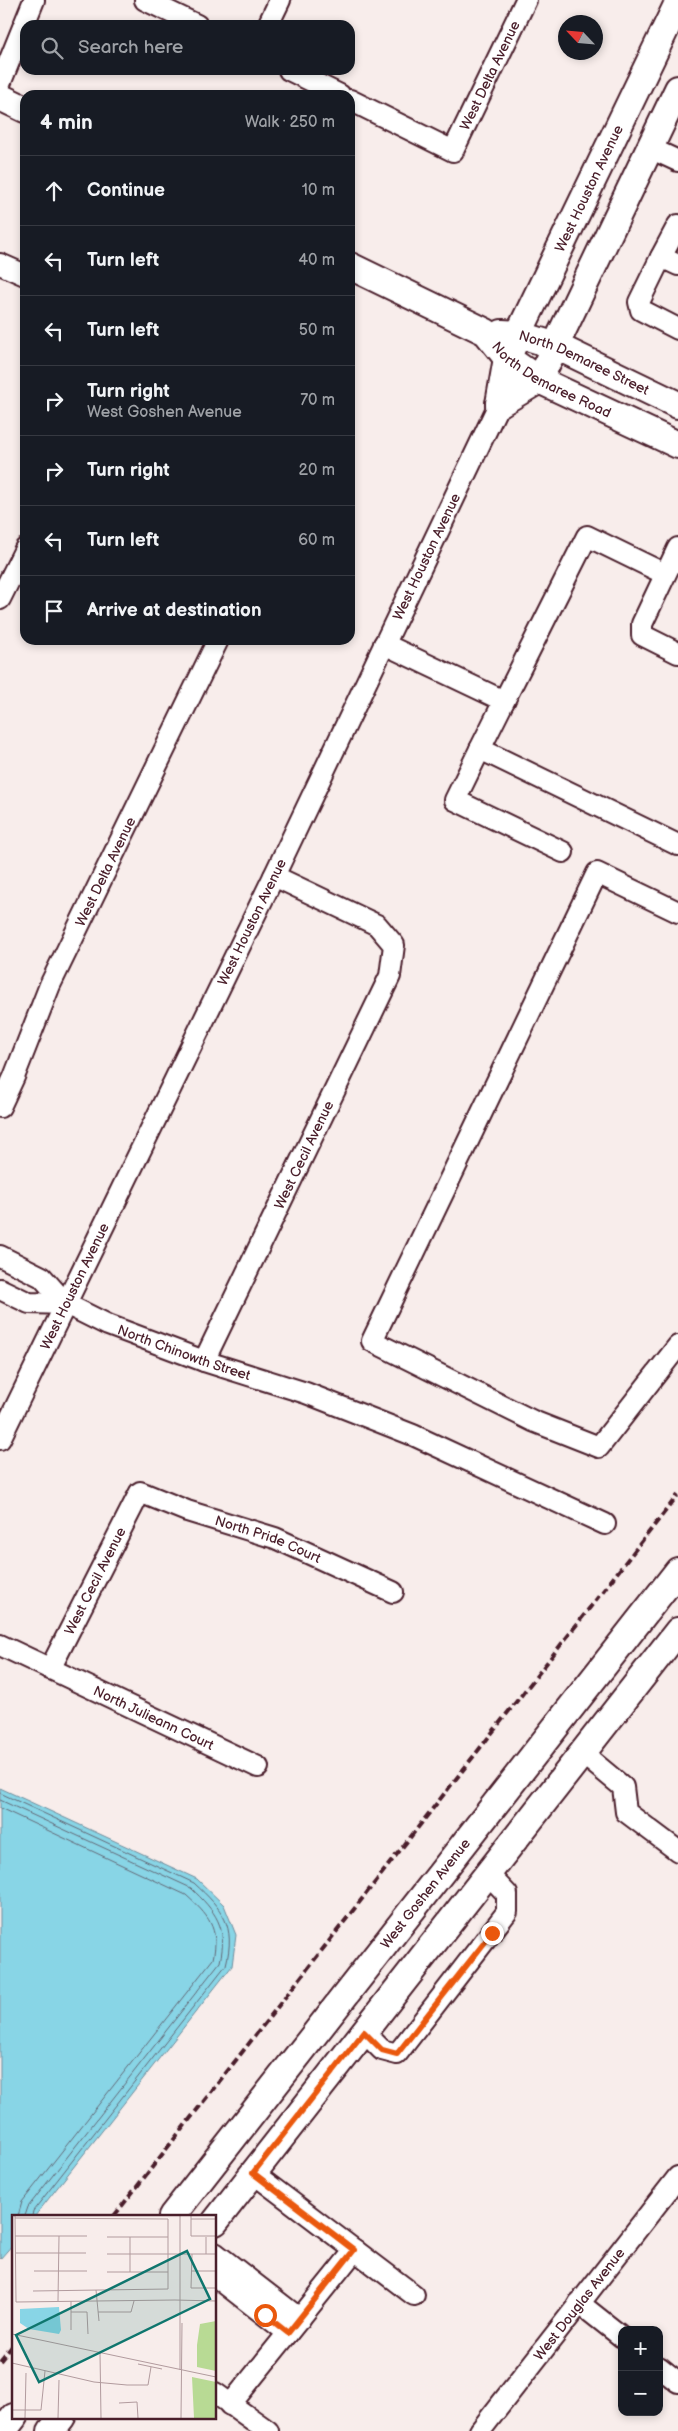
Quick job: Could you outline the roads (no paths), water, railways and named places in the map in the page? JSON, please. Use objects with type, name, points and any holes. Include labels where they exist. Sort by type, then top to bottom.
[{"type":"main road","name":"West Houston Avenue","points":[[499,404],[507,358],[678,3]]},
{"type":"main road","points":[[499,404],[539,380],[678,89]]},
{"type":"main road","points":[[0,97],[20,107]]},
{"type":"main road","name":"North Demaree Road","points":[[355,268],[486,332],[507,358],[539,380],[678,445]]},
{"type":"main road","name":"North Demaree Street","points":[[486,332],[518,334],[556,346],[678,405]]},
{"type":"main road","name":"West Goshen Avenue","points":[[173,2215],[678,1571]]},
{"type":"main road","points":[[216,2221],[678,1631]]},
{"type":"main road","points":[[195,2215],[203,2199],[267,2121],[291,2083],[292,2062]]},
{"type":"main road","points":[[3,2431],[13,2418]]},
{"type":"main road","points":[[51,2431],[61,2418]]},
{"type":"street","points":[[26,20],[34,0]]},
{"type":"street","points":[[145,0],[187,20]]},
{"type":"street","points":[[270,20],[280,0]]},
{"type":"street","name":"West Delta Avenue","points":[[355,102],[453,150],[526,0]]},
{"type":"street","points":[[0,84],[20,35]]},
{"type":"street","points":[[299,75],[330,90]]},
{"type":"street","points":[[650,148],[678,161]]},
{"type":"street","points":[[678,225],[669,261],[639,302],[641,310],[678,329]]},
{"type":"street","points":[[0,264],[20,273]]},
{"type":"street","name":"West Houston Avenue","points":[[0,1439],[274,876],[499,404]]},
{"type":"street","points":[[563,852],[455,800],[587,536],[665,574]]},
{"type":"street","points":[[678,548],[642,624],[642,635],[678,653]]},
{"type":"street","points":[[0,599],[20,559]]},
{"type":"street","points":[[384,644],[504,701]]},
{"type":"street","name":"West Delta Avenue","points":[[0,1107],[14,1077],[50,985],[216,645]]},
{"type":"street","points":[[480,749],[678,845]]},
{"type":"street","points":[[678,912],[597,873],[372,1341],[533,1421],[598,1447],[678,1346]]},
{"type":"street","name":"West Cecil Avenue","points":[[204,1361],[390,976],[394,946],[376,925],[274,876]]},
{"type":"street","name":"North Chinowth Street","points":[[0,1256],[42,1277],[66,1304],[136,1337],[204,1361],[306,1393],[413,1435],[605,1524]]},
{"type":"street","name":"North Chinowth Street","points":[[0,1289],[29,1303],[66,1304]]},
{"type":"street","name":"West Cecil Avenue","points":[[50,1669],[140,1492]]},
{"type":"street","name":"North Pride Court","points":[[140,1492],[187,1511],[275,1538],[393,1592]]},
{"type":"street","name":"North Julieann Court","points":[[0,1645],[258,1767]]},
{"type":"street","points":[[582,1753],[623,1787],[626,1812],[678,1852]]},
{"type":"street","points":[[364,2032],[382,2050],[397,2054],[507,1912],[507,1894],[488,1874]]},
{"type":"street","points":[[253,2173],[414,2295]]},
{"type":"street","name":"West Douglas Avenue","points":[[480,2431],[678,2177]]},
{"type":"street","points":[[268,2431],[222,2399],[294,2326],[354,2250]]},
{"type":"street","points":[[216,2254],[294,2326]]},
{"type":"street","points":[[216,2277],[294,2326]]},
{"type":"street","points":[[579,2303],[618,2334]]},
{"type":"street","points":[[663,2370],[678,2382]]},
{"type":"water","points":[[0,1788],[197,1879],[224,1905],[236,1935],[232,1966],[36,2215],[12,2215],[12,2245],[0,2259]]},
{"type":"railway","points":[[115,2215],[678,1495]]},
{"type":"railway","points":[[0,2361],[12,2346]]}]
